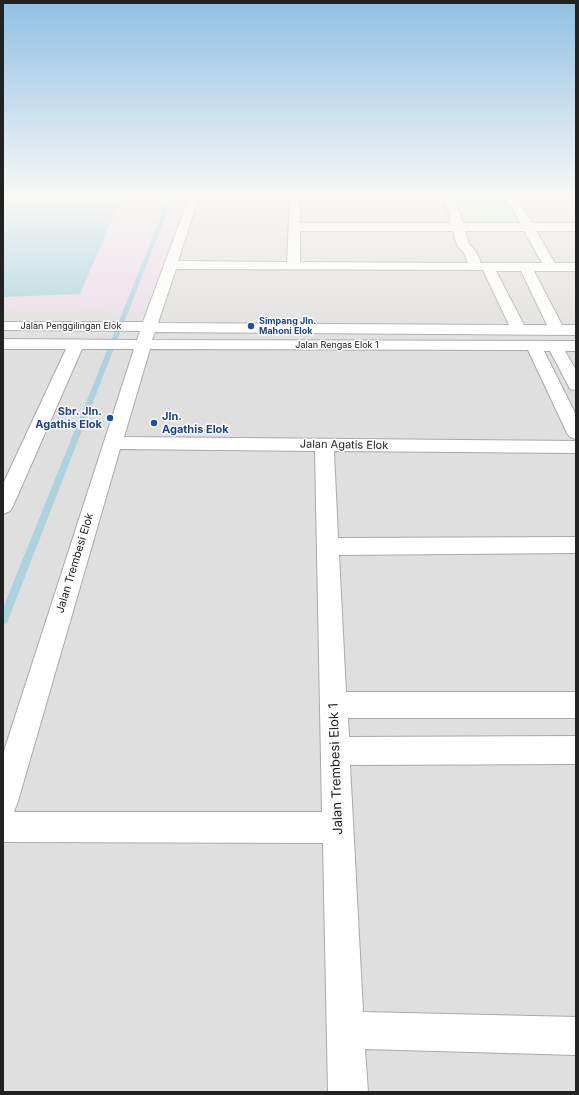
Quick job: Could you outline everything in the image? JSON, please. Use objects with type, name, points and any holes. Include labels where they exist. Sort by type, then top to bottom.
[{"type":"street","name":"Jalan Trembesi Elok","points":[[3,801],[112,443],[140,335],[171,265],[177,248]]},
{"type":"street","points":[[293,248],[293,266]]},
{"type":"street","points":[[466,248],[483,267],[518,329]]},
{"type":"street","points":[[540,248],[551,267]]},
{"type":"street","points":[[171,265],[576,267]]},
{"type":"street","points":[[526,267],[557,330]]},
{"type":"street","name":"Jalan Penggilingan Elok","points":[[3,326],[99,326],[140,335]]},
{"type":"street","name":"Jalan Rengas Elok 1","points":[[140,335],[518,329],[576,330]]},
{"type":"street","points":[[536,329],[545,346],[576,433]]},
{"type":"street","name":"Jalan Penggilingan Elok","points":[[3,344],[85,344],[140,335]]},
{"type":"street","name":"Jalan Rengas Elok 1","points":[[140,335],[576,346]]},
{"type":"street","points":[[3,506],[85,344]]},
{"type":"street","points":[[545,346],[576,385]]},
{"type":"street","name":"Jalan Agatis Elok","points":[[112,443],[576,447]]},
{"type":"street","name":"Jalan Trembesi Elok 1","points":[[324,445],[348,1092]]},
{"type":"street","points":[[328,547],[576,545]]},
{"type":"street","points":[[333,705],[576,705]]},
{"type":"street","points":[[335,751],[576,750]]},
{"type":"street","points":[[3,827],[338,828]]},
{"type":"street","points":[[345,1030],[576,1036]]},
{"type":"shaded area","points":[[3,248],[178,248],[157,311],[3,311]]},
{"type":"shaded area","points":[[178,248],[576,248],[576,1092],[3,1092],[3,311],[156,311]]},
{"type":"water","points":[[3,248],[100,248],[80,294],[3,297]]},
{"type":"waterway","points":[[3,620],[151,248]]},
{"type":"place","name":"Simpang Jln. Mahoni Elok","points":[[251,326]]},
{"type":"place","name":"Sbr. Jln. Agathis Elok","points":[[110,418]]},
{"type":"place","name":"Jln. Agathis Elok","points":[[154,423]]}]
